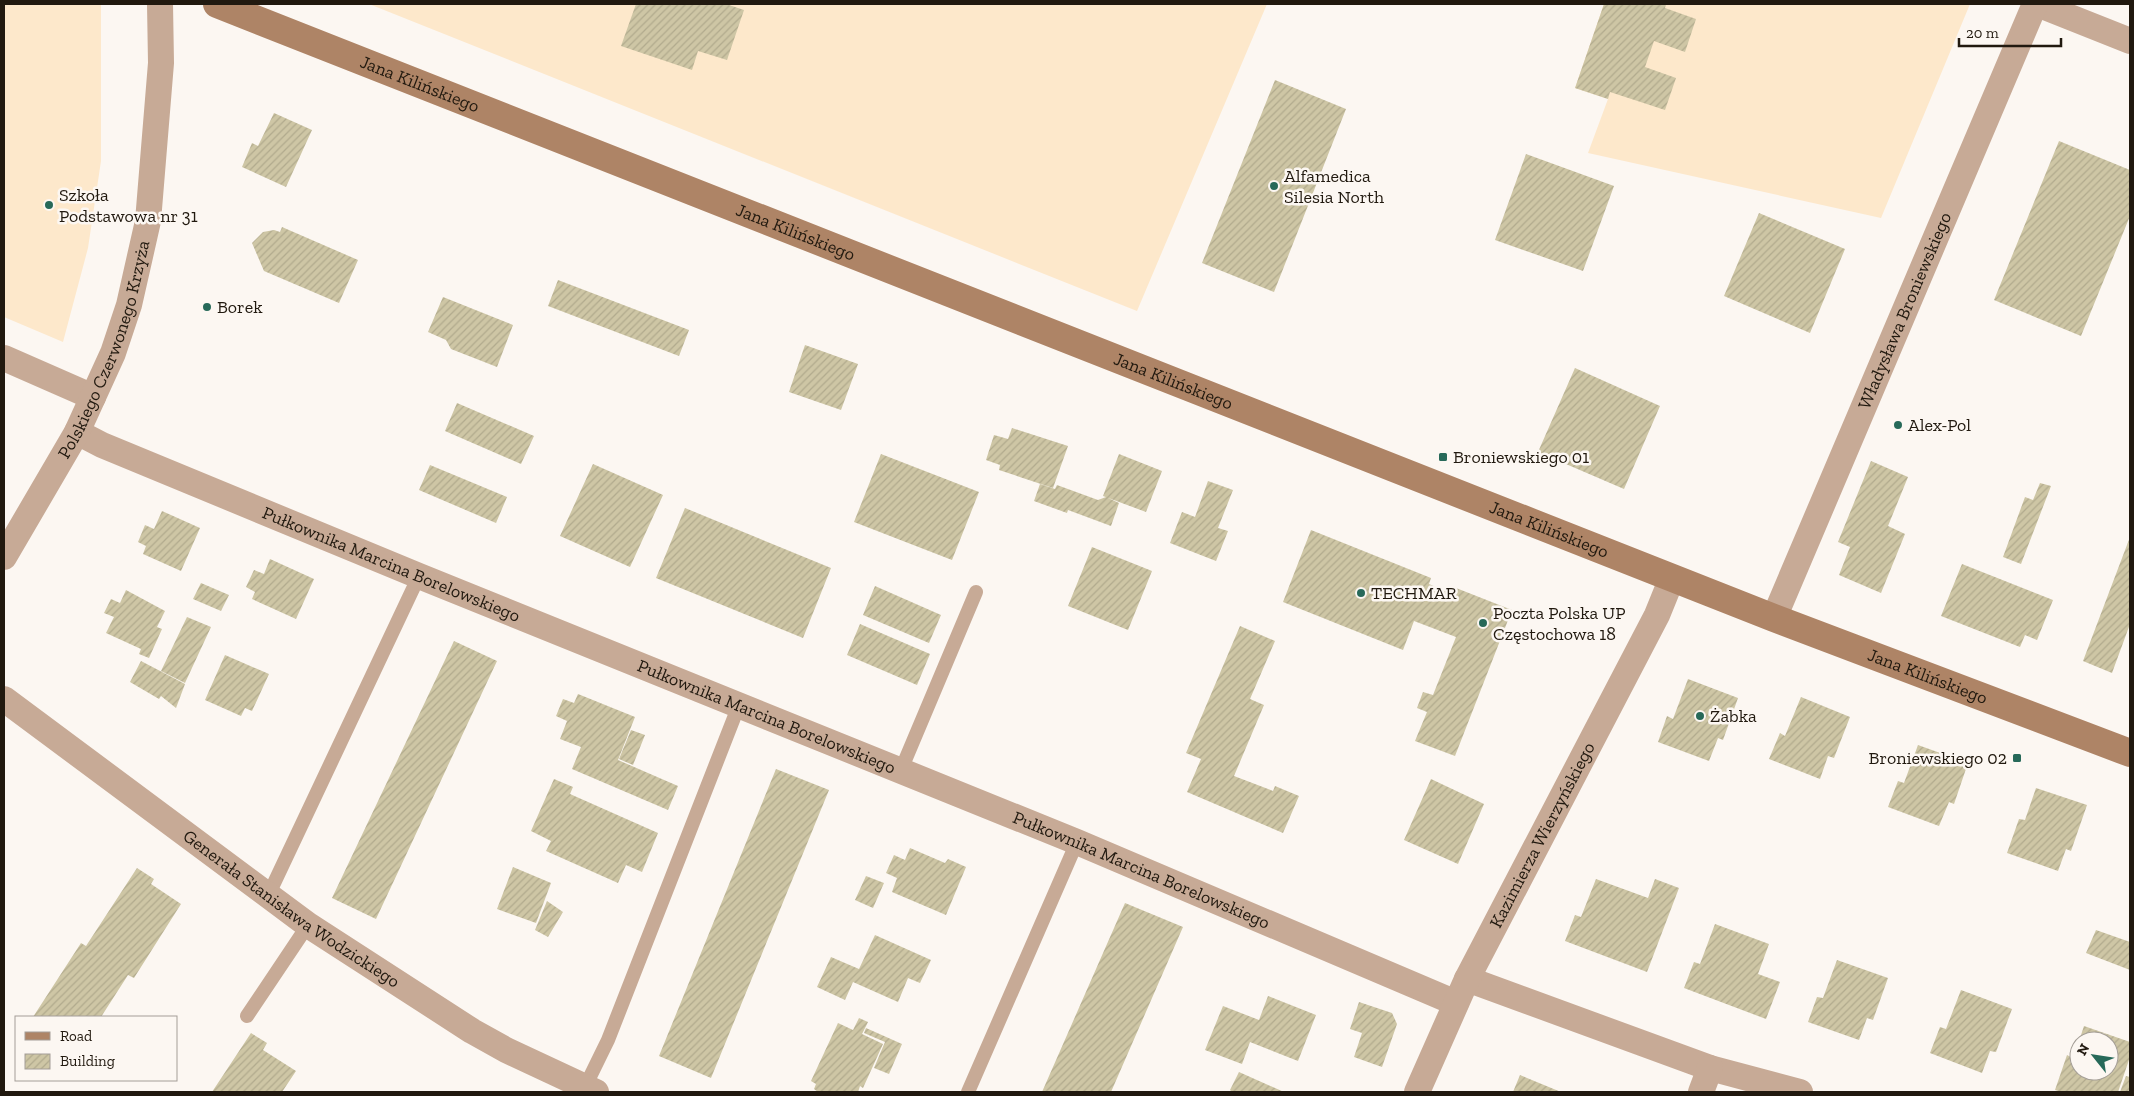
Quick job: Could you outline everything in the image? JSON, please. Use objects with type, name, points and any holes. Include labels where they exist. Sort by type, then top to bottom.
[{"type":"street","name":"Polskiego Czerwonego Krzyża","points":[[4,557],[77,432],[113,353],[129,305],[148,221],[160,62],[160,4]]},
{"type":"street","name":"Jana Kilińskiego","points":[[217,4],[1774,618],[2130,753]]},
{"type":"street","points":[[2036,4],[2130,42]]},
{"type":"street","name":"Władysława Broniewskiego","points":[[1774,618],[2036,4]]},
{"type":"street","points":[[4,358],[94,396]]},
{"type":"street","name":"Pułkownika Marcina Borelowskiego","points":[[77,432],[102,445],[420,576],[1077,842],[1456,1002]]},
{"type":"street","name":"Kazimierza Wierzyńskiego","points":[[1417,1092],[1467,979],[1657,615],[1672,578]]},
{"type":"street","name":"Generała Stanisława Wodzickiego","points":[[4,699],[308,925],[472,1031],[506,1050],[591,1090]]},
{"type":"street","points":[[1467,979],[1710,1068],[1800,1092]]},
{"type":"street","points":[[1701,1092],[1710,1068]]},
{"type":"lane","points":[[268,896],[420,576]]},
{"type":"lane","points":[[901,770],[976,592]]},
{"type":"lane","points":[[591,1090],[608,1040],[739,705]]},
{"type":"lane","points":[[968,1092],[1077,842]]},
{"type":"lane","points":[[247,1016],[308,925]]},
{"type":"shaded area","name":"Szkoła Podstawowa nr 31","points":[[4,4],[101,4],[101,161],[88,248],[63,342],[4,317]]},
{"type":"shaded area","points":[[369,4],[1267,4],[1137,311]]},
{"type":"shaded area","points":[[1604,4],[1970,4],[1881,218],[1588,153],[1608,99],[1575,88]]},
{"type":"building","points":[[636,4],[726,4],[744,10],[727,60],[698,51],[692,70],[621,46]]},
{"type":"building","points":[[1604,4],[1666,4],[1665,8],[1696,19],[1685,52],[1654,41],[1645,67],[1676,78],[1665,110],[1610,92],[1608,99],[1575,88]]},
{"type":"building","name":"Alfamedica Silesia North","points":[[1275,80],[1346,109],[1274,292],[1202,263]]},
{"type":"building","points":[[274,113],[312,130],[286,187],[242,167],[252,143],[258,146]]},
{"type":"building","points":[[2059,141],[2130,170],[2130,216],[2081,336],[1994,300]]},
{"type":"building","points":[[1526,154],[1614,186],[1583,271],[1495,240]]},
{"type":"building","points":[[1759,213],[1845,249],[1810,333],[1724,296]]},
{"type":"building","points":[[282,227],[358,260],[339,303],[264,271],[252,243],[263,232],[274,230],[280,232]]},
{"type":"building","points":[[558,280],[689,330],[679,356],[548,306]]},
{"type":"building","points":[[443,297],[513,325],[497,367],[451,349],[446,340],[428,332]]},
{"type":"building","points":[[805,345],[858,364],[841,410],[789,392]]},
{"type":"building","points":[[1575,368],[1660,406],[1624,489],[1538,452]]},
{"type":"building","points":[[457,403],[534,436],[521,464],[445,431]]},
{"type":"building","points":[[1012,428],[1068,446],[1053,488],[999,470],[1000,465],[986,460],[994,435],[1008,439]]},
{"type":"building","points":[[881,454],[979,492],[952,560],[854,522]]},
{"type":"building","points":[[1119,454],[1162,471],[1146,512],[1103,496]]},
{"type":"building","points":[[1871,461],[1908,477],[1888,526],[1905,534],[1881,593],[1839,575],[1850,547],[1838,542]]},
{"type":"building","points":[[593,464],[663,495],[630,567],[560,536]]},
{"type":"building","points":[[430,465],[507,497],[496,523],[419,490]]},
{"type":"building","points":[[1208,481],[1233,490],[1218,528],[1228,531],[1216,561],[1170,543],[1182,512],[1195,517]]},
{"type":"building","points":[[2040,483],[2051,486],[2021,564],[2003,557],[2025,497],[2033,500]]},
{"type":"building","points":[[1040,484],[1055,489],[1057,485],[1098,500],[1106,497],[1119,503],[1111,526],[1068,510],[1067,513],[1034,501]]},
{"type":"building","points":[[685,508],[831,568],[803,638],[656,578]]},
{"type":"building","points":[[162,511],[200,528],[181,571],[143,554],[146,546],[138,542],[145,525],[154,529]]},
{"type":"building","points":[[1311,530],[1431,578],[1429,584],[1448,592],[1451,586],[1512,610],[1455,756],[1415,741],[1427,712],[1417,708],[1423,692],[1433,695],[1456,637],[1414,621],[1403,650],[1283,602]]},
{"type":"building","points":[[2130,537],[2130,624],[2112,673],[2083,661]]},
{"type":"building","points":[[1092,547],[1152,571],[1128,630],[1068,606]]},
{"type":"building","points":[[270,559],[314,579],[296,619],[252,599],[255,592],[246,587],[254,570],[264,574]]},
{"type":"building","points":[[1962,564],[2053,600],[2037,640],[2025,635],[2020,647],[1941,616]]},
{"type":"building","points":[[201,583],[229,595],[221,611],[193,599]]},
{"type":"building","points":[[875,586],[941,615],[929,643],[863,615]]},
{"type":"building","points":[[126,590],[165,611],[157,627],[162,629],[149,658],[139,654],[141,649],[106,633],[114,617],[104,613],[111,599],[120,603]]},
{"type":"building","points":[[187,617],[211,627],[185,683],[161,671]]},
{"type":"building","points":[[860,624],[930,654],[917,685],[847,655]]},
{"type":"building","points":[[1240,626],[1275,641],[1250,699],[1264,705],[1234,776],[1273,791],[1275,786],[1299,796],[1283,833],[1187,792],[1201,759],[1186,753]]},
{"type":"building","points":[[454,641],[497,661],[376,919],[332,898]]},
{"type":"building","points":[[225,655],[269,674],[252,711],[245,708],[241,716],[205,700]]},
{"type":"building","points":[[141,661],[185,684],[176,708],[161,696],[159,699],[130,682]]},
{"type":"building","points":[[1688,679],[1738,698],[1723,740],[1718,738],[1709,761],[1658,742],[1667,716],[1673,719]]},
{"type":"building","points":[[578,694],[635,717],[618,760],[678,786],[668,810],[572,769],[581,747],[560,739],[567,721],[556,716],[563,699],[574,703]]},
{"type":"building","points":[[1801,697],[1850,717],[1834,758],[1828,756],[1820,779],[1769,759],[1780,733],[1785,736]]},
{"type":"building","points":[[631,730],[645,735],[633,765],[619,759]]},
{"type":"building","points":[[1918,745],[1968,763],[1954,804],[1949,802],[1939,826],[1888,807],[1898,781],[1904,783]]},
{"type":"building","points":[[776,769],[829,790],[711,1078],[659,1056]]},
{"type":"building","points":[[554,779],[573,787],[570,794],[658,833],[642,872],[626,865],[618,883],[546,851],[551,841],[531,831]]},
{"type":"building","points":[[1431,779],[1484,804],[1458,864],[1404,840]]},
{"type":"building","points":[[2036,788],[2087,805],[2071,851],[2066,849],[2058,871],[2007,853],[2019,819],[2025,820]]},
{"type":"building","points":[[910,848],[945,863],[948,859],[966,867],[946,915],[892,892],[897,878],[886,873],[894,855],[905,860]]},
{"type":"building","points":[[513,867],[551,883],[536,923],[497,909]]},
{"type":"building","points":[[137,868],[154,879],[151,884],[181,904],[134,978],[128,975],[102,1016],[34,1016],[81,943],[86,946]]},
{"type":"building","points":[[866,876],[884,883],[873,908],[855,900]]},
{"type":"building","points":[[1596,879],[1648,898],[1655,879],[1679,888],[1647,972],[1565,941],[1575,915],[1581,917]]},
{"type":"building","points":[[547,901],[563,912],[548,937],[535,930]]},
{"type":"building","points":[[1125,903],[1183,927],[1111,1092],[1042,1092]]},
{"type":"building","points":[[1715,924],[1769,944],[1758,974],[1780,982],[1766,1019],[1684,988],[1694,962],[1700,964]]},
{"type":"building","points":[[2096,930],[2130,942],[2130,970],[2086,953]]},
{"type":"building","points":[[875,935],[931,960],[920,983],[908,978],[898,1002],[853,982],[845,1000],[817,987],[831,957],[859,969]]},
{"type":"building","points":[[1837,960],[1888,978],[1873,1020],[1867,1018],[1859,1040],[1808,1022],[1817,997],[1823,998]]},
{"type":"building","points":[[1961,990],[2012,1009],[1996,1052],[1990,1051],[1982,1073],[1930,1053],[1940,1027],[1946,1029]]},
{"type":"building","points":[[1268,996],[1316,1015],[1298,1061],[1250,1042],[1242,1064],[1205,1050],[1223,1006],[1259,1020]]},
{"type":"building","points":[[1359,1002],[1392,1013],[1397,1024],[1382,1067],[1354,1057],[1362,1033],[1350,1029]]},
{"type":"building","points":[[859,1018],[868,1022],[862,1034],[883,1044],[863,1088],[860,1086],[858,1092],[818,1092],[814,1089],[816,1084],[811,1081],[838,1023],[853,1030]]},
{"type":"building","points":[[2084,1026],[2098,1031],[2082,1031]]},
{"type":"building","points":[[866,1028],[902,1044],[889,1074],[874,1068],[885,1042],[864,1033]]},
{"type":"building","points":[[251,1033],[267,1043],[263,1050],[296,1071],[282,1092],[212,1092]]},
{"type":"building","points":[[2119,1038],[2130,1042],[2130,1057],[2118,1092],[2061,1092],[2055,1090],[2067,1055],[2069,1056],[2069,1081],[2119,1081]]},
{"type":"building","points":[[1239,1072],[1284,1092],[1232,1092],[1230,1090]]},
{"type":"building","points":[[1520,1075],[1561,1092],[1513,1092]]},
{"type":"building","points":[[2126,1076],[2130,1077],[2130,1092],[2120,1092]]},
{"type":"place","name":"Alfamedica Silesia North","points":[[1274,186]]},
{"type":"place","name":"Szkoła Podstawowa nr 31","points":[[49,205]]},
{"type":"place","name":"Borek","points":[[207,307]]},
{"type":"place","name":"Alex-Pol","points":[[1898,425]]},
{"type":"place","name":"Broniewskiego 01","points":[[1443,457]]},
{"type":"place","name":"TECHMAR","points":[[1361,593]]},
{"type":"place","name":"Poczta Polska UP Częstochowa 18","points":[[1483,623]]},
{"type":"place","name":"Żabka","points":[[1700,716]]},
{"type":"place","name":"Broniewskiego 02","points":[[2017,758]]}]
